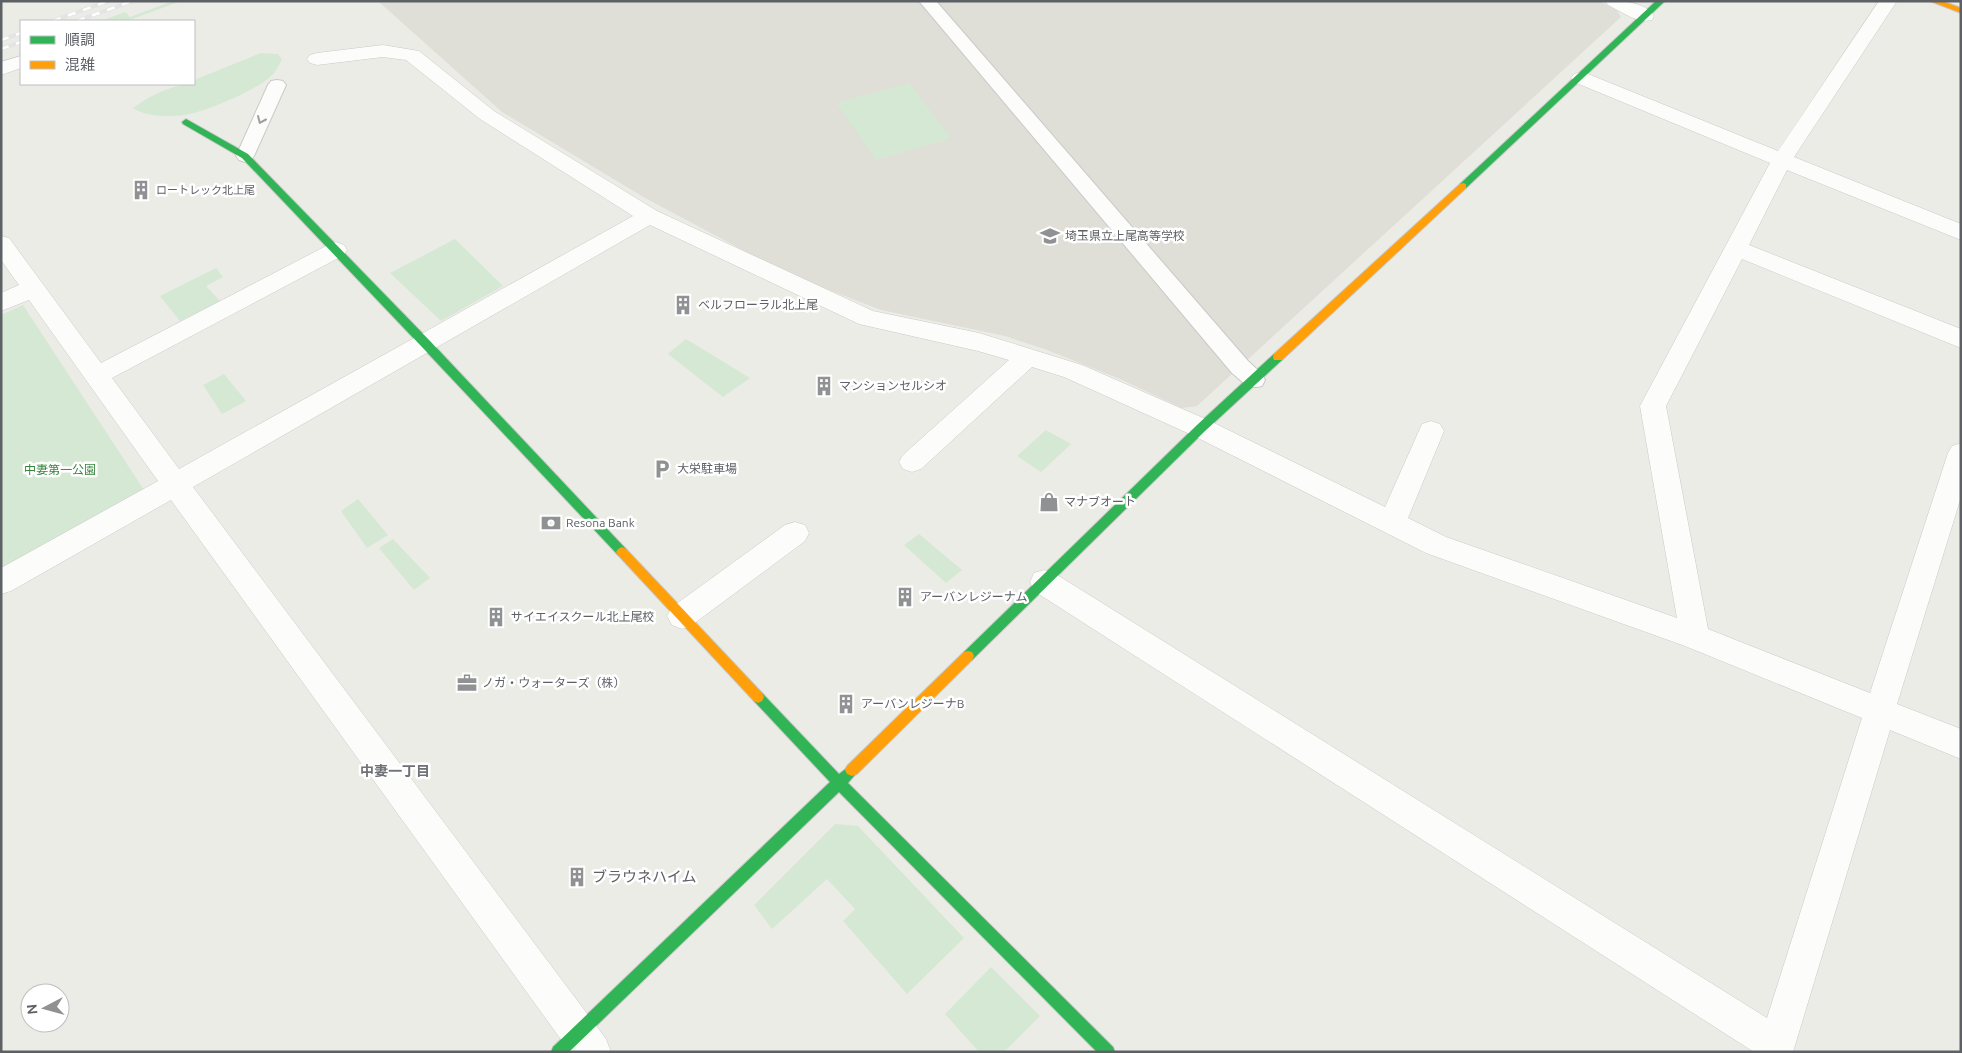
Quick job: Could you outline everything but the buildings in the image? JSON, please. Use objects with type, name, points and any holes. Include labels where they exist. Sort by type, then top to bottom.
[{"type":"street","points":[[1614,1],[1645,16]]},
{"type":"street","points":[[1,243],[576,1045],[839,782],[1201,428],[1581,78],[1661,1]]},
{"type":"street","points":[[1695,637],[1653,406],[1782,160],[1888,1]]},
{"type":"street","points":[[1934,1],[1961,12]]},
{"type":"street","points":[[317,59],[383,50],[412,55],[487,115],[650,216],[867,318],[979,342],[1073,370],[1201,428],[1436,545],[1695,637],[1961,744]]},
{"type":"street","points":[[1,69],[20,62]]},
{"type":"street","points":[[1581,78],[1961,233]]},
{"type":"street","points":[[186,122],[245,156],[426,344],[839,782],[1108,1052]]},
{"type":"street","points":[[1,582],[650,216]]},
{"type":"street","points":[[1736,248],[1961,339]]},
{"type":"street","points":[[96,376],[336,250]]},
{"type":"street","points":[[1,303],[34,288]]},
{"type":"street","points":[[912,462],[1028,357]]},
{"type":"street","points":[[1392,523],[1431,431]]},
{"type":"street","points":[[1044,582],[1776,1048],[1961,453]]},
{"type":"street","points":[[682,616],[795,533]]},
{"type":"lane","points":[[927,1],[1233,360],[1254,380]]},
{"type":"lane","points":[[245,156],[277,85]]},
{"type":"shaded area","name":"埼玉県立上尾高等学校","points":[[378,1],[1599,1],[1617,10],[1621,17],[1197,406],[1182,408],[1120,379],[1047,350],[1005,336],[881,310],[788,274],[645,198],[502,112]]},
{"type":"green space","points":[[173,1],[181,1],[130,20],[104,20],[125,12],[130,17]]},
{"type":"green space","points":[[261,53],[278,54],[282,59],[277,69],[262,83],[204,110],[179,116],[165,116],[151,115],[133,108],[146,99],[178,86],[195,85],[195,80]]},
{"type":"green space","points":[[909,83],[952,138],[876,160],[836,103]]},
{"type":"green space","points":[[455,239],[503,286],[441,321],[390,273]]},
{"type":"green space","points":[[216,268],[223,277],[206,286],[220,301],[180,321],[160,296]]},
{"type":"green space","name":"中妻第一公園","points":[[23,305],[144,490],[1,572],[1,315]]},
{"type":"green space","points":[[686,339],[750,378],[723,397],[668,354]]},
{"type":"green space","points":[[224,374],[246,401],[222,414],[203,385]]},
{"type":"green space","points":[[1046,430],[1071,444],[1041,472],[1017,456]]},
{"type":"green space","points":[[358,499],[388,535],[367,548],[341,511]]},
{"type":"green space","points":[[919,534],[962,570],[946,583],[904,545]]},
{"type":"green space","points":[[393,539],[430,578],[414,590],[379,548]]},
{"type":"green space","points":[[835,824],[858,826],[964,938],[907,994],[843,921],[855,909],[827,879],[772,929],[754,905]]},
{"type":"green space","points":[[991,967],[1040,1016],[1004,1052],[979,1052],[945,1014]]},
{"type":"railway","points":[[56,20],[108,1]]},
{"type":"railway","points":[[80,20],[132,1]]},
{"type":"railway","points":[[1,40],[20,33]]},
{"type":"railway","points":[[1,49],[20,42]]},
{"type":"traffic: fast","points":[[1463,186],[1661,1]]},
{"type":"traffic: fast","points":[[186,122],[245,156],[622,552]]},
{"type":"traffic: fast","points":[[968,656],[1201,428],[1278,357]]},
{"type":"traffic: fast","points":[[758,697],[839,783],[1108,1052]]},
{"type":"traffic: fast","points":[[558,1052],[852,770]]},
{"type":"traffic: slow","points":[[1934,1],[1961,11]]},
{"type":"traffic: slow","points":[[1278,357],[1463,186]]},
{"type":"traffic: slow","points":[[622,552],[758,697]]},
{"type":"traffic: slow","points":[[852,770],[968,656]]},
{"type":"place","name":"ロートレック北上尾","points":[[141,190]]},
{"type":"place","name":"埼玉県立上尾高等学校","points":[[1050,236]]},
{"type":"place","name":"ベルフローラル北上尾","points":[[683,305]]},
{"type":"place","name":"マンションセルシオ","points":[[824,386]]},
{"type":"place","name":"大栄駐車場","points":[[662,469]]},
{"type":"place","name":"マナブオート","points":[[1049,502]]},
{"type":"place","name":"Resona Bank","points":[[551,523]]},
{"type":"place","name":"アーバンレジーナム","points":[[905,597]]},
{"type":"place","name":"サイエイスクール北上尾校","points":[[496,617]]},
{"type":"place","name":"ノガ・ウォーターズ（株）","points":[[467,683]]},
{"type":"place","name":"アーバンレジーナB","points":[[846,704]]},
{"type":"place","name":"ブラウネハイム","points":[[577,877]]},
{"type":"district","name":"中妻一丁目","points":[[395,771]]}]
